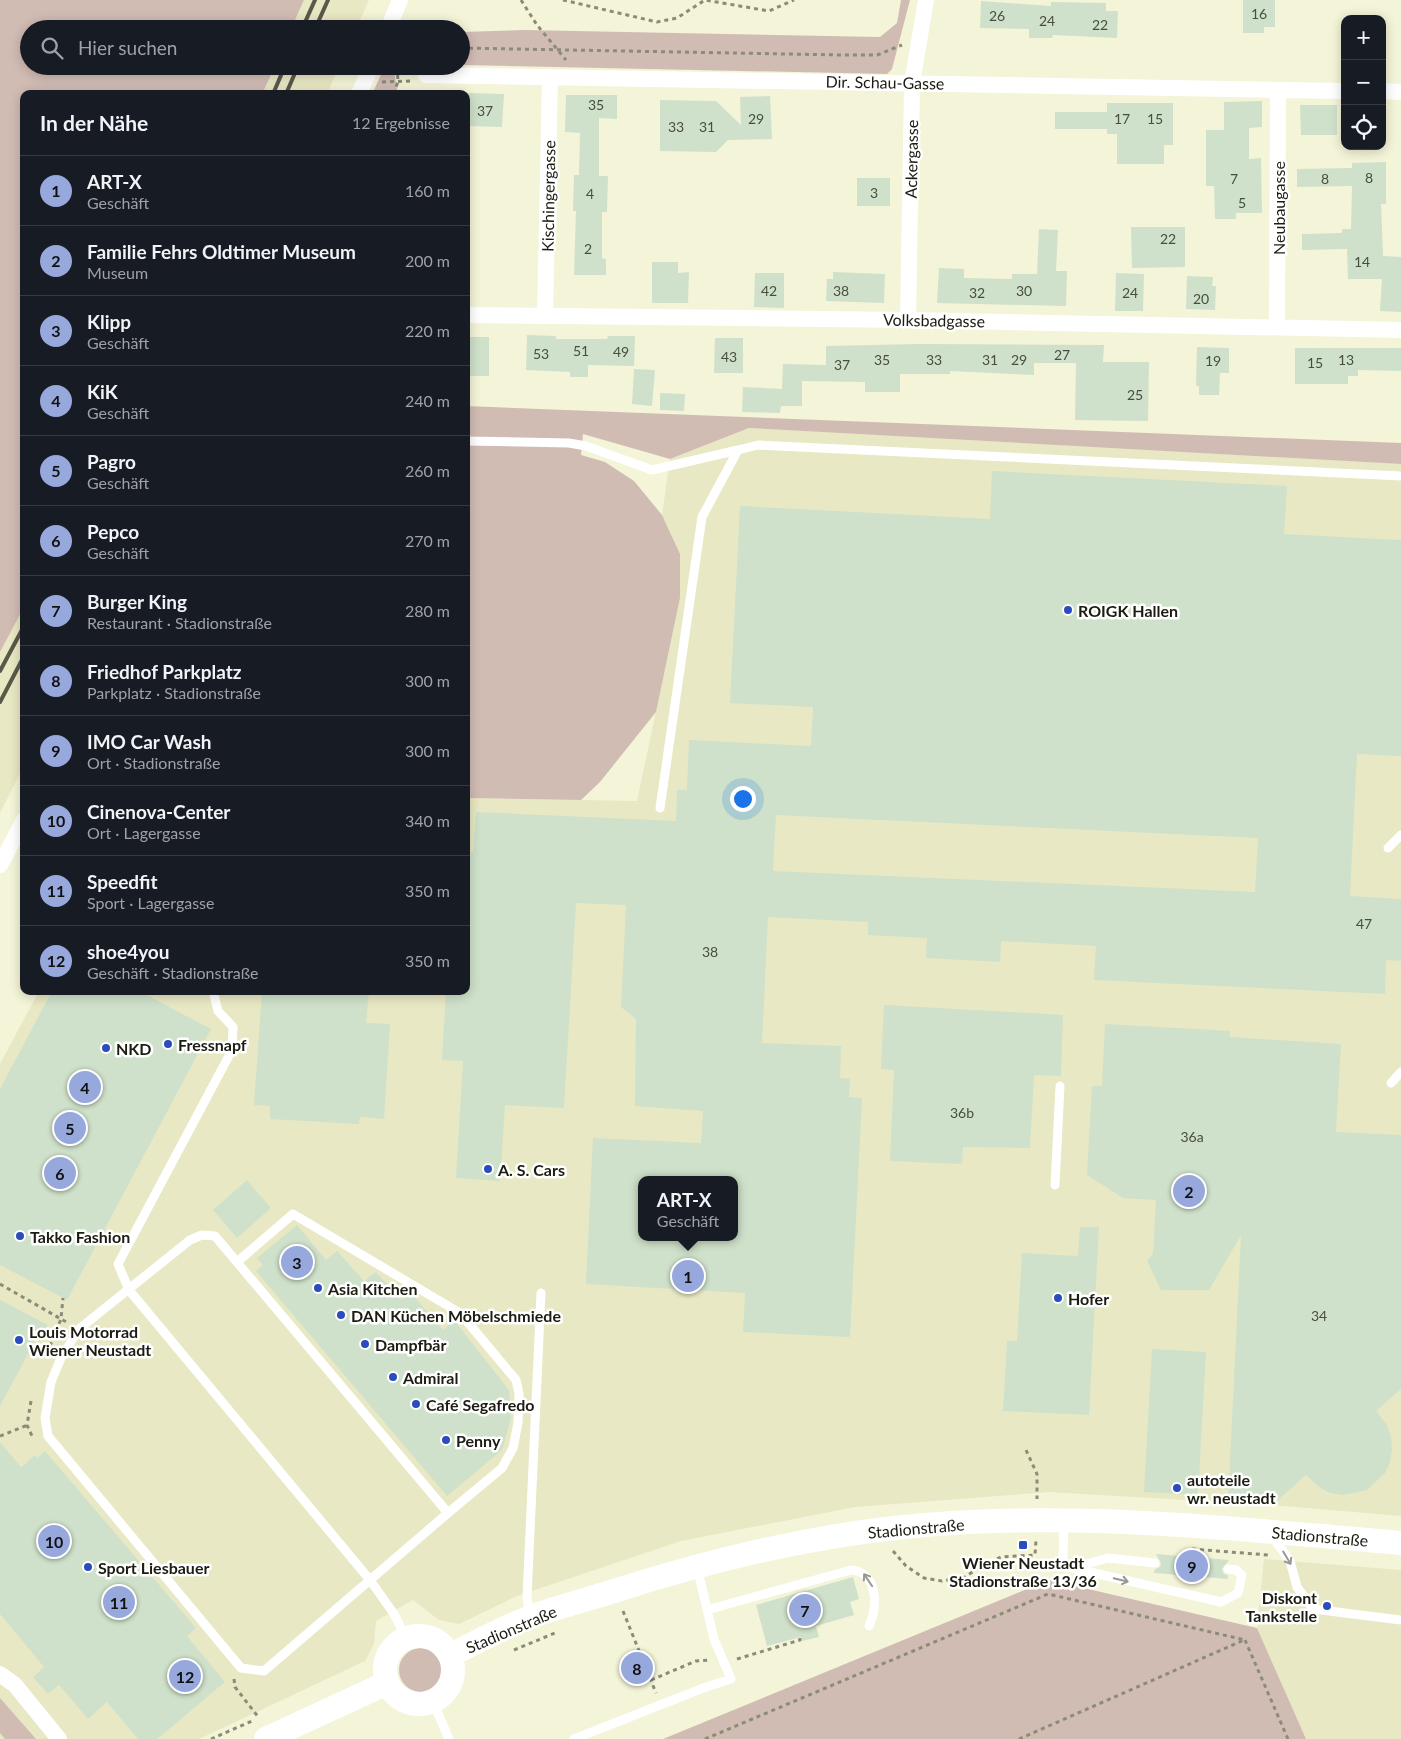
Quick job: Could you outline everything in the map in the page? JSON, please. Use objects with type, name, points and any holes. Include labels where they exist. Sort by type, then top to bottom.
[{"type":"street","points":[[392,20],[400,0]]},
{"type":"street","name":"Ackergasse","points":[[908,320],[912,83],[926,0]]},
{"type":"street","points":[[361,88],[367,75]]},
{"type":"street","name":"Dir. Schau-Gasse","points":[[426,75],[1341,91]]},
{"type":"street","name":"Kischingergasse","points":[[545,316],[550,77]]},
{"type":"street","name":"Neubaugasse","points":[[1277,327],[1278,90]]},
{"type":"street","points":[[1386,91],[1401,92]]},
{"type":"street","name":"Volksbadgasse","points":[[470,315],[908,320],[1401,330]]},
{"type":"street","points":[[0,865],[20,828]]},
{"type":"street","name":"Stadionstraße","points":[[450,1655],[530,1617],[697,1564],[811,1540],[905,1526],[1064,1521],[1269,1532],[1401,1543]]},
{"type":"street","name":"Stadionstraße","points":[[406,1638],[420,1636],[433,1638],[444,1646],[450,1655],[454,1668],[451,1682],[442,1696],[433,1702]]},
{"type":"street","points":[[406,1638],[395,1645],[387,1658],[384,1672],[387,1683],[395,1695],[405,1702],[420,1705],[433,1702]]},
{"type":"street","points":[[0,1674],[15,1686],[58,1739]]},
{"type":"street","points":[[262,1729],[387,1683]]},
{"type":"lane","points":[[470,441],[569,443],[586,446],[652,470],[758,445],[1401,476]]},
{"type":"lane","points":[[660,808],[702,517],[738,450]]},
{"type":"lane","points":[[1388,848],[1401,835]]},
{"type":"lane","points":[[214,995],[218,1011],[233,1027],[232,1050],[118,1264],[129,1290],[370,1580],[394,1614],[406,1638]]},
{"type":"lane","points":[[1391,1083],[1401,1072]]},
{"type":"lane","points":[[1055,1184],[1060,1086]]},
{"type":"lane","points":[[237,1262],[293,1214],[460,1313],[516,1380],[519,1394],[518,1423],[512,1448],[502,1468],[264,1671],[241,1668],[48,1436],[45,1418],[51,1382],[61,1358],[79,1329],[190,1240],[202,1235],[215,1236],[448,1513]]},
{"type":"lane","points":[[530,1617],[527,1598],[541,1293]]},
{"type":"lane","points":[[1064,1521],[1063,1561],[1072,1568],[1221,1602],[1238,1593],[1242,1575],[1236,1570],[1228,1569]]},
{"type":"lane","points":[[1269,1532],[1290,1561],[1297,1587],[1313,1609],[1401,1620]]},
{"type":"lane","points":[[1072,1568],[1108,1558],[1155,1563]]},
{"type":"lane","points":[[574,1739],[731,1679],[714,1639],[697,1564]]},
{"type":"lane","points":[[707,1610],[851,1570],[865,1574],[872,1584],[874,1602],[872,1618],[868,1626]]},
{"type":"lane","points":[[433,1702],[449,1739]]},
{"type":"path","points":[[521,0],[557,50],[582,77]]},
{"type":"path","points":[[563,0],[657,22],[677,18],[705,0],[769,12],[794,0]]},
{"type":"path","points":[[470,48],[877,55],[919,38]]},
{"type":"path","points":[[395,90],[398,82],[397,75]]},
{"type":"path","points":[[361,88],[414,81],[426,75]]},
{"type":"path","points":[[0,1284],[79,1329]]},
{"type":"path","points":[[61,1319],[63,1298]]},
{"type":"path","points":[[0,1436],[45,1418]]},
{"type":"path","points":[[1026,1450],[1037,1474],[1037,1500]]},
{"type":"path","points":[[893,1551],[906,1566],[924,1578],[942,1581],[965,1577],[983,1564],[1001,1557],[1035,1555],[1036,1540],[1044,1540]]},
{"type":"path","points":[[1185,1549],[1273,1556]]},
{"type":"path","points":[[705,1739],[1048,1594],[1244,1640]]},
{"type":"path","points":[[622,1610],[661,1705]]},
{"type":"path","points":[[1019,1739],[1244,1640]]},
{"type":"path","points":[[1244,1640],[1288,1739]]},
{"type":"path","points":[[241,1668],[233,1681],[235,1687],[262,1729]]},
{"type":"shaded area","points":[[0,0],[304,0],[295,20],[20,20],[20,75],[271,75],[264,90],[20,90],[20,614],[0,652]]},
{"type":"shaded area","points":[[304,0],[369,0],[360,20],[295,20]]},
{"type":"shaded area","points":[[901,0],[910,0],[892,69],[887,74],[470,65],[470,32],[525,30],[880,37],[897,23]]},
{"type":"shaded area","points":[[271,75],[335,75],[329,90],[264,90]]},
{"type":"shaded area","points":[[381,75],[395,75],[397,90],[374,90]]},
{"type":"shaded area","points":[[470,406],[1401,443],[1401,464],[749,428],[670,459],[583,434],[581,455],[605,462],[634,481],[662,515],[680,554],[680,598],[656,712],[600,782],[581,800],[470,798]]},
{"type":"shaded area","points":[[749,428],[1401,464],[1401,1516],[1272,1505],[1049,1492],[855,1507],[681,1541],[517,1596],[459,1624],[439,1620],[413,1600],[376,1621],[374,1644],[365,1661],[199,1739],[0,1739],[0,1064],[37,995],[470,995],[470,798],[637,801],[680,598],[680,554],[662,515],[670,459]]},
{"type":"shaded area","points":[[20,614],[20,773],[0,813],[0,652]]},
{"type":"shaded area","points":[[1264,1559],[1401,1570],[1401,1739],[1306,1739],[1257,1628]]},
{"type":"shaded area","points":[[1049,1580],[1257,1628],[1306,1739],[663,1739]]},
{"type":"shaded area","points":[[421,1648],[433,1652],[439,1658],[443,1670],[439,1682],[433,1688],[421,1692],[409,1688],[403,1682],[399,1670],[403,1658],[409,1652]]},
{"type":"shaded area","points":[[0,1698],[36,1739],[5,1739],[0,1733]]},
{"type":"building","points":[[1243,0],[1275,0],[1275,27],[1264,27],[1264,33],[1243,33]]},
{"type":"building","points":[[981,1],[1051,6],[1051,2],[1106,3],[1106,11],[1118,11],[1117,38],[1053,35],[1052,38],[1029,38],[1029,29],[980,28]]},
{"type":"building","points":[[470,93],[504,94],[502,127],[470,126]]},
{"type":"building","points":[[566,95],[617,95],[617,119],[599,118],[599,176],[608,176],[607,212],[602,212],[602,258],[606,259],[606,275],[574,275],[576,211],[573,211],[574,175],[579,175],[580,133],[565,132]]},
{"type":"building","points":[[770,96],[772,139],[728,140],[716,152],[660,151],[660,100],[716,101],[741,125],[740,97]]},
{"type":"building","points":[[1262,101],[1262,127],[1249,128],[1249,159],[1261,158],[1262,213],[1236,213],[1236,219],[1215,219],[1214,186],[1206,186],[1206,130],[1224,130],[1224,102]]},
{"type":"building","points":[[1107,103],[1173,103],[1173,145],[1164,145],[1164,164],[1117,164],[1117,134],[1107,134],[1107,129],[1055,129],[1055,112],[1107,112]]},
{"type":"building","points":[[1300,105],[1337,105],[1337,135],[1301,135]]},
{"type":"building","points":[[1386,162],[1386,204],[1381,204],[1383,256],[1401,257],[1401,312],[1380,311],[1382,279],[1348,279],[1347,249],[1302,250],[1302,234],[1342,233],[1342,229],[1351,229],[1352,186],[1297,187],[1297,169],[1352,168],[1352,163]]},
{"type":"building","points":[[857,178],[890,178],[890,206],[857,206]]},
{"type":"building","points":[[1131,227],[1185,227],[1185,267],[1132,268]]},
{"type":"building","points":[[1039,229],[1058,230],[1056,271],[1067,271],[1066,306],[937,303],[939,268],[964,269],[964,278],[1012,279],[1012,274],[1037,274]]},
{"type":"building","points":[[652,262],[678,262],[678,273],[689,272],[688,303],[652,303]]},
{"type":"building","points":[[833,272],[885,274],[884,303],[826,301],[827,279],[833,279]]},
{"type":"building","points":[[755,273],[784,273],[784,308],[754,307]]},
{"type":"building","points":[[1116,273],[1144,274],[1143,311],[1115,311]]},
{"type":"building","points":[[1187,276],[1213,277],[1212,286],[1216,286],[1215,310],[1186,309]]},
{"type":"building","points":[[527,335],[556,336],[556,339],[607,339],[608,336],[635,336],[634,366],[588,365],[588,377],[570,377],[570,372],[526,370]]},
{"type":"building","points":[[470,337],[489,337],[489,376],[470,376]]},
{"type":"building","points":[[715,338],[743,338],[743,373],[714,373]]},
{"type":"building","points":[[918,344],[1104,345],[1103,362],[1149,362],[1148,421],[1075,420],[1076,363],[1034,363],[1034,375],[950,371],[950,374],[900,374],[900,392],[865,392],[865,382],[802,381],[802,406],[781,406],[780,413],[742,412],[743,387],[782,389],[783,364],[826,365],[826,346]]},
{"type":"building","points":[[1197,347],[1229,348],[1229,373],[1220,373],[1219,395],[1199,395],[1199,386],[1196,386]]},
{"type":"building","points":[[1295,348],[1401,348],[1401,371],[1358,370],[1358,376],[1348,376],[1348,384],[1295,384]]},
{"type":"building","points":[[634,369],[655,370],[652,406],[632,404]]},
{"type":"building","points":[[660,393],[685,394],[684,411],[660,410]]},
{"type":"building","points":[[992,471],[1287,486],[1284,534],[1401,540],[1401,756],[1357,754],[1350,896],[1401,899],[1401,961],[1386,960],[1385,994],[1094,980],[1096,946],[1001,941],[1000,962],[926,958],[927,938],[868,935],[868,922],[768,917],[762,1043],[841,1046],[840,1078],[850,1079],[849,1097],[862,1098],[850,1337],[743,1332],[745,1293],[586,1284],[593,1138],[701,1143],[703,1111],[635,1106],[636,1019],[621,1007],[626,905],[576,903],[564,1108],[505,1105],[500,1181],[456,1178],[463,1061],[442,1060],[446,995],[470,995],[470,852],[473,852],[476,812],[676,821],[677,790],[687,790],[689,740],[811,746],[813,707],[730,703],[740,506],[990,519]],"holes":[[[776,815],[1258,838],[1255,892],[773,871]]]},
{"type":"building","points":[[50,995],[147,995],[211,1029],[67,1300],[0,1265],[0,1089]]},
{"type":"building","points":[[262,995],[369,995],[366,1023],[390,1024],[384,1119],[360,1117],[359,1124],[270,1119],[270,1106],[254,1105]]},
{"type":"building","points":[[884,1005],[1063,1015],[1061,1076],[1034,1075],[1030,1148],[963,1147],[962,1164],[890,1161],[894,1070],[881,1069]]},
{"type":"building","points":[[1105,1024],[1230,1031],[1230,1037],[1341,1044],[1336,1132],[1401,1135],[1401,1389],[1376,1411],[1387,1425],[1392,1449],[1390,1462],[1385,1473],[1367,1490],[1343,1495],[1330,1493],[1319,1487],[1306,1475],[1272,1505],[1228,1503],[1241,1235],[1209,1290],[1161,1290],[1147,1261],[1153,1254],[1156,1200],[1123,1198],[1087,1175],[1092,1086],[1102,1086]]},
{"type":"building","points":[[247,1180],[271,1208],[237,1238],[213,1210]]},
{"type":"building","points":[[297,1225],[326,1260],[337,1251],[364,1281],[376,1272],[401,1300],[410,1292],[443,1330],[454,1320],[509,1390],[511,1418],[502,1450],[447,1496],[256,1271],[263,1265],[257,1258]]},
{"type":"building","name":"Hofer","points":[[1080,1227],[1099,1227],[1089,1415],[1003,1411],[1007,1341],[1017,1341],[1022,1253],[1078,1256]]},
{"type":"building","points":[[0,1300],[48,1325],[40,1341],[36,1339],[0,1406]]},
{"type":"building","points":[[1152,1349],[1206,1352],[1198,1495],[1144,1492]]},
{"type":"building","points":[[0,1442],[21,1467],[35,1455],[38,1458],[45,1451],[196,1628],[187,1636],[225,1682],[157,1739],[138,1739],[107,1702],[88,1719],[59,1685],[48,1694],[33,1677],[44,1667],[0,1614]]},
{"type":"building","points":[[1156,1554],[1229,1560],[1222,1569],[1224,1574],[1228,1575],[1228,1579],[1154,1573],[1161,1563]]},
{"type":"building","points":[[853,1577],[859,1599],[850,1602],[854,1615],[816,1626],[819,1637],[802,1641],[801,1637],[767,1646],[756,1605]]},
{"type":"railway","points":[[306,20],[315,0]]},
{"type":"railway","points":[[319,20],[328,0]]},
{"type":"railway","points":[[275,90],[281,75]]},
{"type":"railway","points":[[288,90],[294,75]]},
{"type":"railway","points":[[0,671],[20,634]]},
{"type":"railway","points":[[0,702],[20,664]]},
{"type":"place","name":"ROIGK Hallen","points":[[1068,610]]},
{"type":"place","name":"Fressnapf","points":[[168,1044]]},
{"type":"place","name":"NKD","points":[[106,1048]]},
{"type":"place","name":"KiK","points":[[85,1087]]},
{"type":"place","name":"Pagro","points":[[70,1128]]},
{"type":"place","name":"A. S. Cars","points":[[488,1169]]},
{"type":"place","name":"Pepco","points":[[60,1173]]},
{"type":"place","name":"Familie Fehrs Oldtimer Museum","points":[[1189,1191]]},
{"type":"place","name":"Takko Fashion","points":[[20,1236]]},
{"type":"place","name":"Klipp","points":[[297,1262]]},
{"type":"place","name":"ART-X","points":[[688,1276]]},
{"type":"place","name":"Asia Kitchen","points":[[318,1288]]},
{"type":"place","name":"Hofer","points":[[1058,1298]]},
{"type":"place","name":"DAN Küchen Möbelschmiede","points":[[341,1315]]},
{"type":"place","name":"Louis Motorrad Wiener Neustadt","points":[[19,1340]]},
{"type":"place","name":"Dampfbär","points":[[365,1344]]},
{"type":"place","name":"Admiral","points":[[393,1377]]},
{"type":"place","name":"Café Segafredo","points":[[416,1404]]},
{"type":"place","name":"Penny","points":[[446,1440]]},
{"type":"place","name":"autoteile wr. neustadt","points":[[1177,1488]]},
{"type":"place","name":"Cinenova-Center","points":[[54,1541]]},
{"type":"place","name":"Wiener Neustadt Stadionstraße 13/36","points":[[1023,1545]]},
{"type":"place","name":"IMO Car Wash","points":[[1192,1566]]},
{"type":"place","name":"Sport Liesbauer","points":[[88,1567]]},
{"type":"place","name":"Speedfit","points":[[119,1602]]},
{"type":"place","name":"Diskont Tankstelle","points":[[1327,1606]]},
{"type":"place","name":"Burger King","points":[[805,1610]]},
{"type":"place","name":"Friedhof Parkplatz","points":[[637,1668]]},
{"type":"place","name":"shoe4you","points":[[185,1676]]}]
